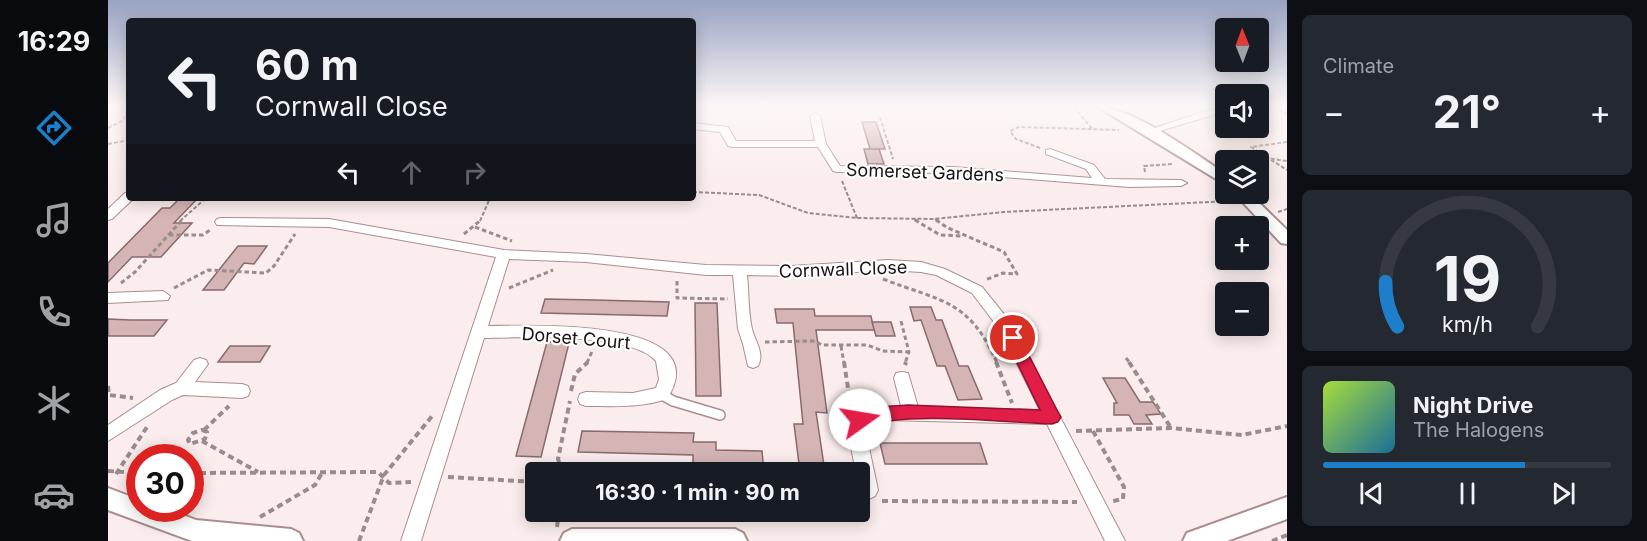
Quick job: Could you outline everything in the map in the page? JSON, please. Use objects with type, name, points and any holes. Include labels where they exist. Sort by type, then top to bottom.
[{"type":"street","points":[[726,132],[732,144],[822,144]]},
{"type":"street","name":"Somerset Gardens","points":[[819,132],[822,144],[837,169],[953,170],[1039,178],[1148,184],[1181,183]]},
{"type":"street","points":[[1151,132],[1215,173]]},
{"type":"street","points":[[1050,153],[1090,168],[1100,180]]},
{"type":"street","points":[[108,216],[126,199]]},
{"type":"street","points":[[1252,204],[1287,239]]},
{"type":"street","name":"Cornwall Close","points":[[221,222],[336,224],[504,254],[740,272],[921,267],[950,276],[977,290],[993,307],[1015,341],[1115,541]]},
{"type":"street","points":[[411,541],[504,254]]},
{"type":"street","points":[[740,272],[745,329],[751,344],[753,362]]},
{"type":"street","points":[[112,292],[163,296]]},
{"type":"street","name":"Dorset Court","points":[[478,333],[585,336],[646,345],[658,352],[665,364],[668,379],[661,394]]},
{"type":"street","points":[[108,434],[160,399],[182,388],[200,364]]},
{"type":"street","points":[[902,378],[911,412]]},
{"type":"street","points":[[182,388],[242,391]]},
{"type":"street","points":[[586,399],[633,400],[661,394]]},
{"type":"street","points":[[871,495],[856,429],[860,420],[868,415],[911,412],[1017,416],[1055,424]]},
{"type":"street","points":[[108,499],[192,536],[291,541]]},
{"type":"street","points":[[1195,541],[1287,508]]},
{"type":"street","points":[[572,541],[735,541]]},
{"type":"lane","points":[[661,394],[673,401],[720,415]]},
{"type":"path","points":[[885,132],[896,170]]},
{"type":"path","points":[[1011,132],[1016,139],[1050,153]]},
{"type":"path","points":[[108,144],[126,141]]},
{"type":"path","points":[[1255,150],[1251,147],[1287,142]]},
{"type":"path","points":[[1269,159],[1287,161]]},
{"type":"path","points":[[1269,160],[1287,170]]},
{"type":"path","points":[[1148,184],[1144,166],[1199,162]]},
{"type":"path","points":[[837,169],[857,218]]},
{"type":"path","points":[[696,192],[759,195],[808,213],[857,218],[934,219],[1004,212],[1215,202]]},
{"type":"path","points":[[112,292],[135,272],[203,201]]},
{"type":"path","points":[[450,245],[480,222],[489,201]]},
{"type":"path","points":[[912,218],[940,235],[968,236]]},
{"type":"path","points":[[934,219],[1004,252],[1017,274],[1003,273],[982,281],[977,290]]},
{"type":"path","points":[[169,235],[203,235],[221,222]]},
{"type":"path","points":[[163,296],[208,270],[266,273],[274,266],[303,223]]},
{"type":"path","points":[[474,227],[515,242],[525,255]]},
{"type":"path","points":[[490,294],[547,274],[579,258]]},
{"type":"path","points":[[678,267],[677,298],[743,300]]},
{"type":"path","points":[[856,267],[942,300],[965,313],[989,345],[1017,416]]},
{"type":"path","points":[[901,321],[909,351],[902,378]]},
{"type":"path","points":[[751,344],[814,341],[822,345],[867,345],[883,351],[909,351]]},
{"type":"path","points":[[841,346],[848,388],[868,415]]},
{"type":"path","points":[[1126,358],[1171,428]]},
{"type":"path","points":[[108,386],[109,395],[112,398],[160,399],[162,407],[116,474]]},
{"type":"path","points":[[204,430],[208,434],[202,441],[192,444],[188,440],[196,431],[204,430],[242,391]]},
{"type":"path","points":[[359,541],[384,475],[442,404],[457,396]]},
{"type":"path","points":[[1055,424],[1093,431],[1171,428],[1242,435],[1287,426]]},
{"type":"path","points":[[871,495],[1095,502],[1123,499],[1126,494],[1093,431]]},
{"type":"path","points":[[202,441],[258,472]]},
{"type":"path","points":[[108,471],[116,474],[126,474]]},
{"type":"path","points":[[246,538],[255,521],[315,485],[323,471]]},
{"type":"path","points":[[204,473],[378,472],[384,475],[389,483],[397,484],[431,478],[525,482]]},
{"type":"path","points":[[1272,541],[1287,535]]},
{"type":"building","points":[[865,132],[879,132],[885,149],[870,149]]},
{"type":"building","points":[[864,149],[879,149],[884,164],[868,164]]},
{"type":"building","points":[[177,201],[195,201],[174,223],[192,223],[161,257],[132,257],[108,282],[108,263],[162,208],[170,208]]},
{"type":"building","points":[[238,246],[267,246],[254,264],[244,263],[224,290],[203,290]]},
{"type":"building","points":[[545,299],[669,302],[667,316],[541,313]]},
{"type":"building","points":[[695,303],[717,303],[721,396],[696,396]]},
{"type":"building","points":[[910,307],[931,307],[936,320],[942,320],[959,366],[968,366],[982,399],[958,400],[945,366],[937,366],[921,320],[914,321]]},
{"type":"building","points":[[775,309],[814,309],[815,316],[871,316],[874,330],[816,330],[827,413],[816,412],[824,462],[799,462],[794,424],[803,424],[793,323],[777,323]]},
{"type":"building","points":[[108,319],[167,320],[154,336],[108,336]]},
{"type":"building","points":[[872,322],[891,322],[895,336],[876,336]]},
{"type":"building","points":[[547,342],[569,343],[541,457],[516,456]]},
{"type":"building","points":[[230,346],[270,346],[260,362],[218,362]]},
{"type":"building","points":[[1103,378],[1125,378],[1140,402],[1153,402],[1161,414],[1146,415],[1152,424],[1134,424],[1129,415],[1114,415],[1114,403],[1117,403]]},
{"type":"building","points":[[582,431],[694,433],[693,442],[716,442],[716,450],[762,451],[763,462],[693,462],[693,455],[578,452]]},
{"type":"building","points":[[880,443],[980,443],[987,464],[885,464]]},
{"type":"route","points":[[860,420],[868,415],[908,412],[1052,417],[1013,338]]}]
